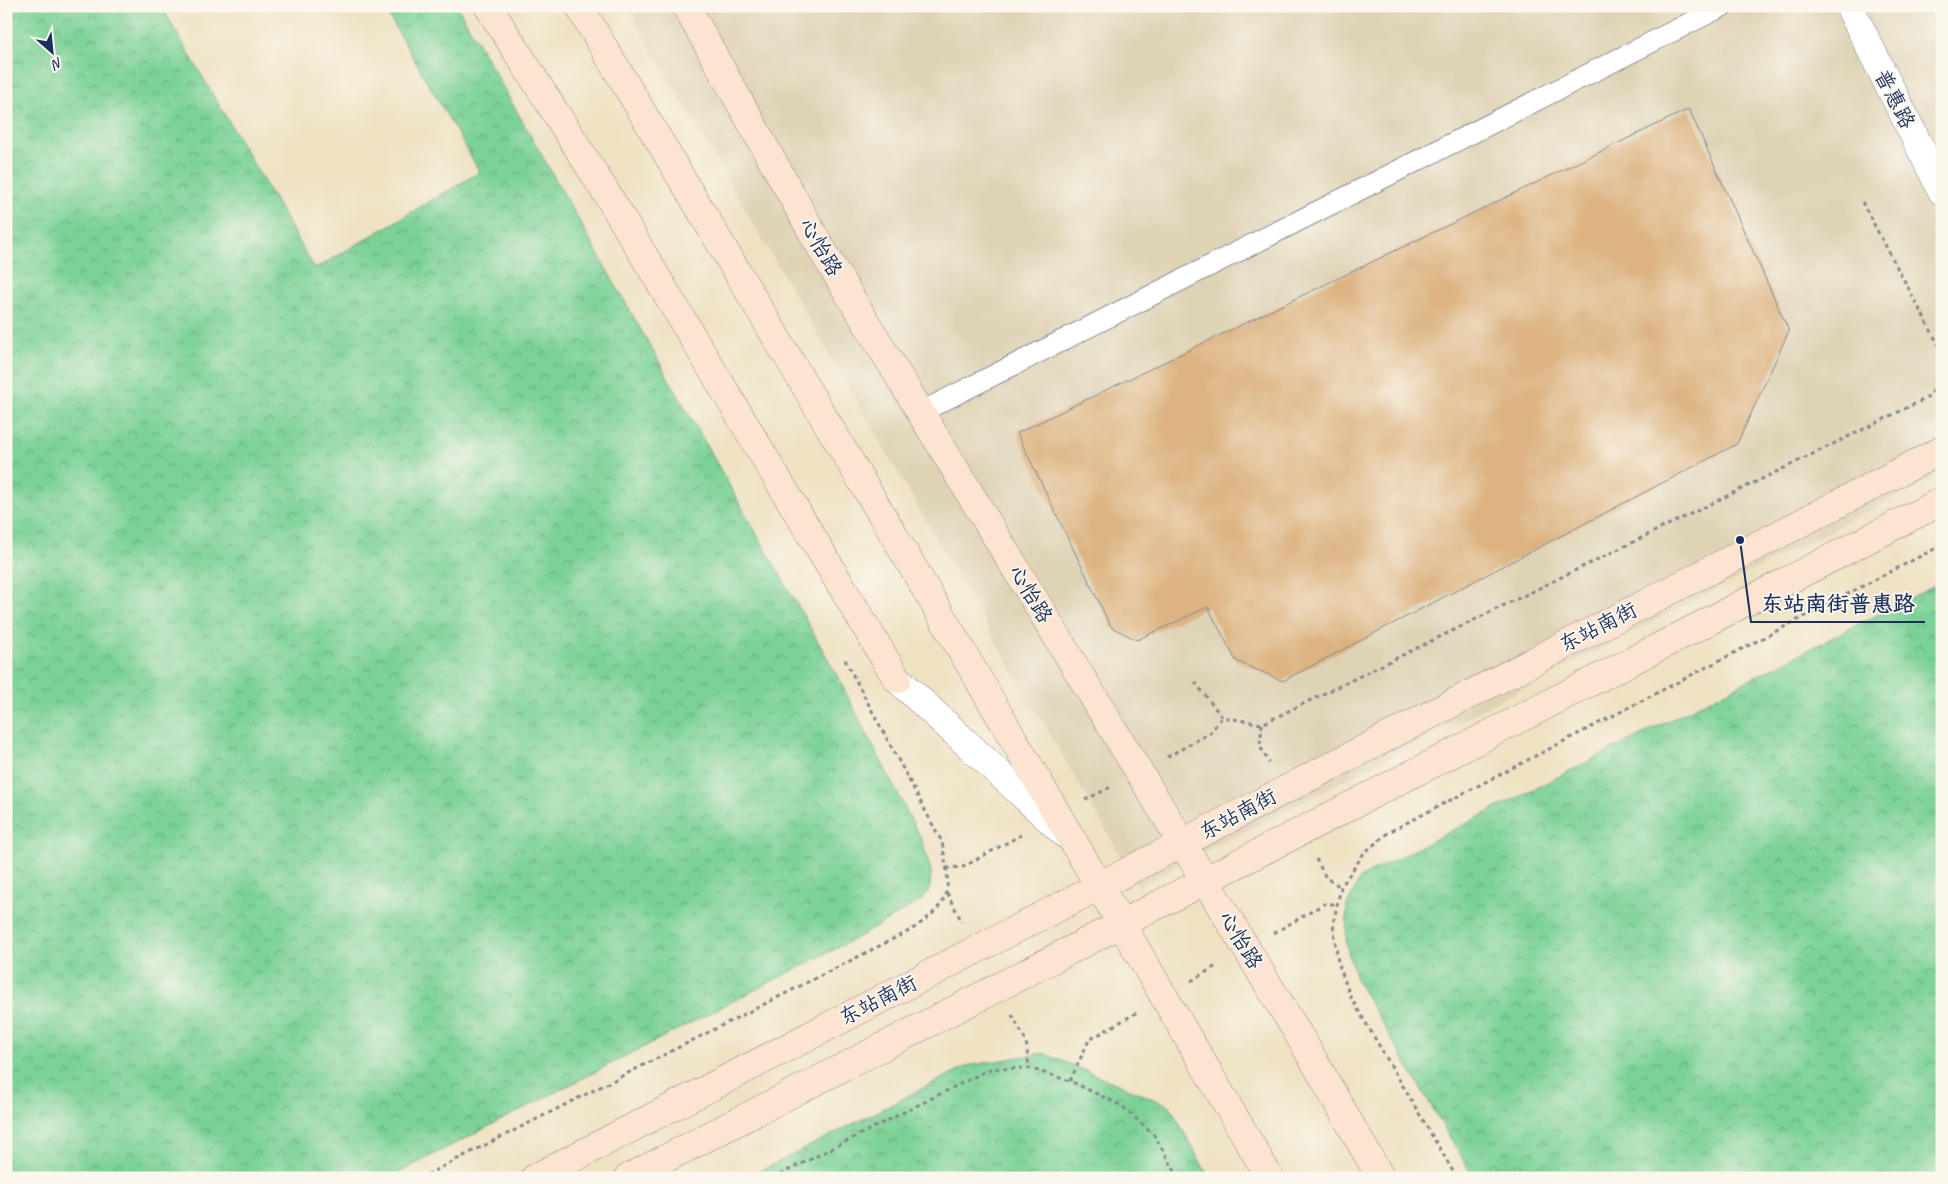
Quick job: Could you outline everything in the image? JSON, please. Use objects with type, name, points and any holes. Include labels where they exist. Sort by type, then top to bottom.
[{"type":"street","points":[[488,6],[610,199],[897,679],[1073,842]]},
{"type":"street","points":[[579,6],[1270,1178]]},
{"type":"street","name":"心怡路","points":[[686,6],[825,256],[1303,1042],[1381,1178]]},
{"type":"street","name":"普惠路","points":[[1849,6],[1942,191]]},
{"type":"street","name":"东站南街","points":[[535,1178],[1942,450]]},
{"type":"street","name":"东站南街","points":[[628,1178],[1942,501]]},
{"type":"lane","points":[[920,412],[1723,6]]},
{"type":"path","points":[[1862,202],[1942,351]]},
{"type":"path","points":[[1196,682],[1222,717],[1262,724],[1927,398],[1942,381]]},
{"type":"path","points":[[1457,1178],[1350,996],[1338,962],[1333,924],[1341,887],[1364,853],[1389,832],[1942,546]]},
{"type":"path","points":[[420,1178],[912,930],[932,915],[946,893],[946,868],[942,842],[844,658]]},
{"type":"path","points":[[773,1178],[990,1069],[1029,1068],[1070,1081],[1122,1106],[1154,1135],[1179,1178]]},
{"type":"shaded area","points":[[627,6],[1942,6],[1942,473],[1138,886]]},
{"type":"green space","points":[[6,6],[161,6],[315,269],[480,172],[383,6],[457,6],[833,668],[922,841],[931,871],[930,888],[922,900],[864,934],[388,1178],[6,1178]]},
{"type":"green space","points":[[1942,582],[1942,1178],[1474,1178],[1356,979],[1346,944],[1347,905],[1361,877]]},
{"type":"green space","points":[[1043,1053],[1170,1106],[1209,1178],[747,1178],[967,1066]]},
{"type":"building","points":[[1689,109],[1789,331],[1737,444],[1283,681],[1236,661],[1208,607],[1137,640],[1111,627],[1017,433]]},
{"type":"place","name":"东站南街普惠路","points":[[1740,540]]}]
